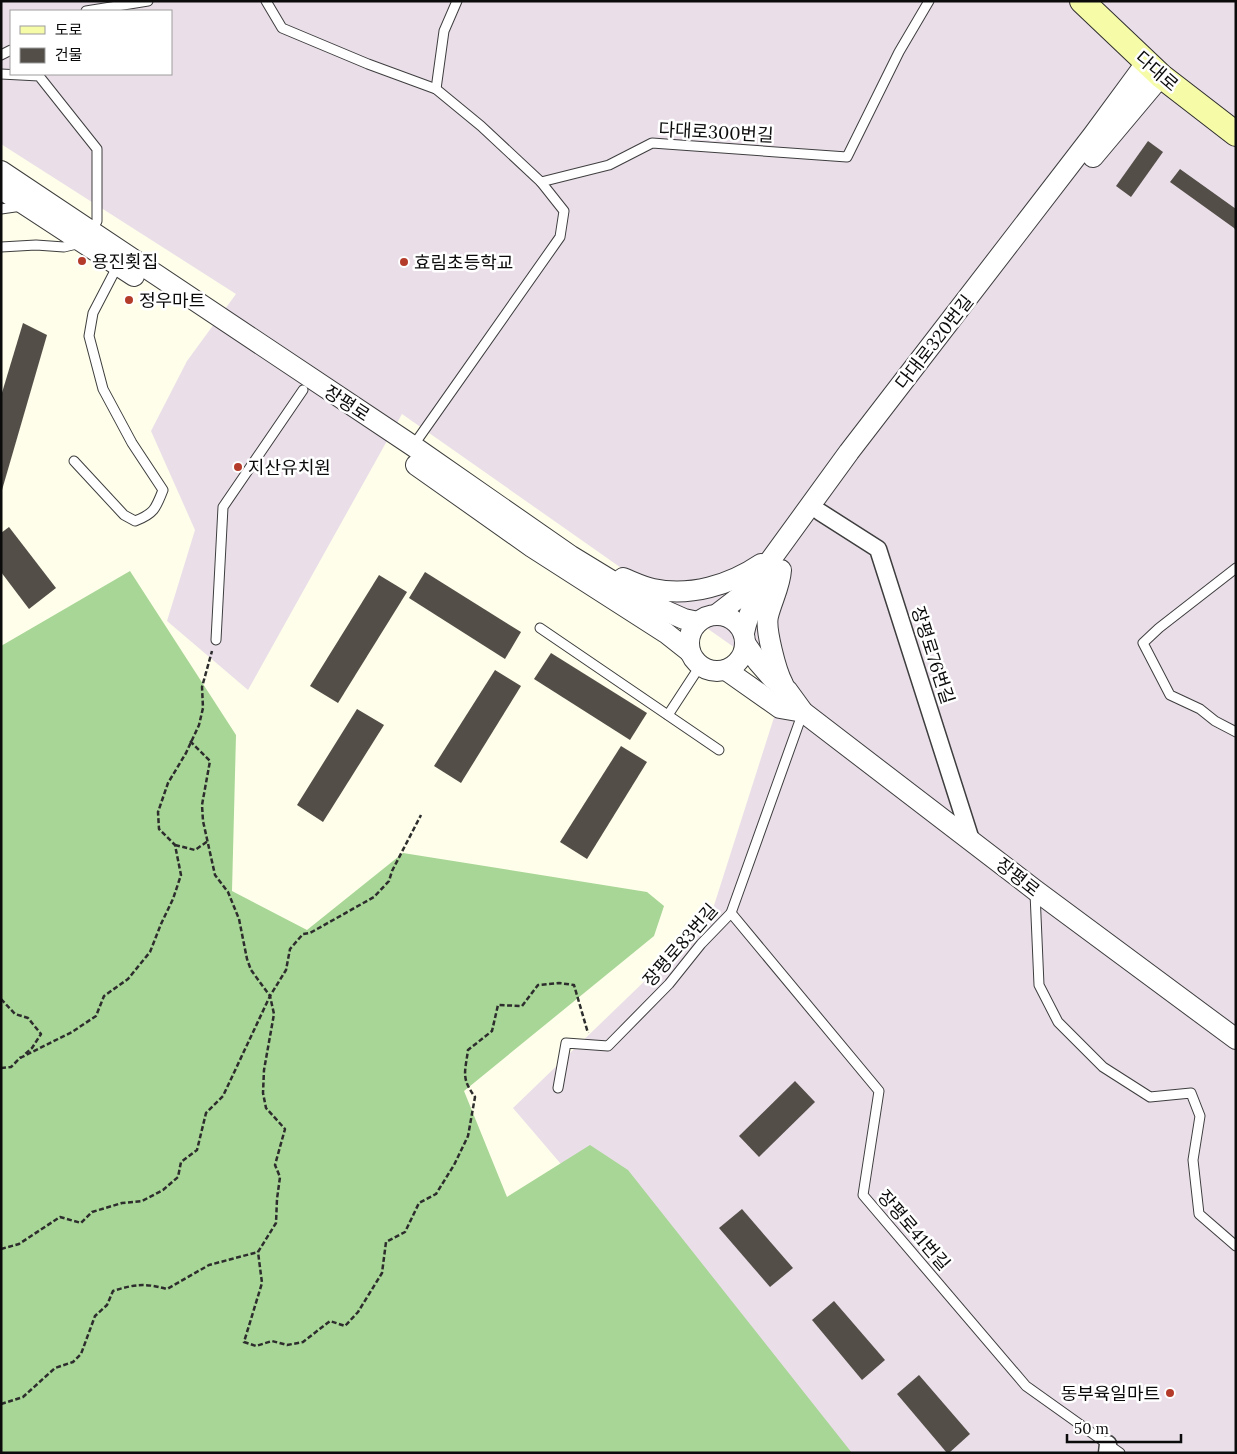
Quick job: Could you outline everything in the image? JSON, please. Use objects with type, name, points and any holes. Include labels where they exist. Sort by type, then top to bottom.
[{"type":"main road","name":"다대로","points":[[1082,1],[1153,70],[1236,134]]},
{"type":"street","name":"다대로320번길","points":[[707,619],[742,594],[778,559],[820,512],[1100,148],[1153,70]]},
{"type":"street","name":"다대로320번길","points":[[744,638],[747,619],[778,559],[849,452],[1087,143],[1153,70]]},
{"type":"street","name":"장평로","points":[[1,171],[122,260],[307,384],[571,556],[648,603],[684,619],[707,619]]},
{"type":"street","name":"장평로","points":[[1,188],[28,206],[88,236]]},
{"type":"street","name":"장평로","points":[[409,451],[532,547],[666,633],[696,659]]},
{"type":"street","name":"장평로76번길","points":[[820,512],[878,549],[971,840]]},
{"type":"street","points":[[602,575],[620,577],[653,589],[684,592],[720,584],[744,576],[778,559],[780,579],[767,618],[773,658],[786,690]]},
{"type":"street","points":[[744,638],[743,655],[737,664],[726,670],[713,672],[696,659],[689,639],[692,630],[707,619],[725,616],[734,620],[741,627],[744,638],[758,662],[786,690],[803,712]]},
{"type":"street","points":[[726,670],[780,708],[803,712]]},
{"type":"street","name":"장평로","points":[[803,712],[1035,890],[1236,1039]]},
{"type":"lane","points":[[92,10],[148,1]]},
{"type":"lane","points":[[266,1],[282,28],[368,64],[436,89],[541,182],[564,211],[560,236],[409,451]]},
{"type":"lane","points":[[436,89],[444,32],[457,1]]},
{"type":"lane","name":"다대로300번길","points":[[541,182],[609,165],[652,143],[846,157],[899,52],[929,1]]},
{"type":"lane","points":[[1,246],[64,246],[88,236],[97,221],[98,149],[39,76],[20,75]]},
{"type":"lane","points":[[1,210],[28,206]]},
{"type":"lane","points":[[74,461],[124,515],[135,521],[150,515],[157,505],[163,490],[132,443],[103,389],[89,336],[93,313],[122,260]]},
{"type":"lane","points":[[216,640],[223,507],[307,384]]},
{"type":"lane","points":[[1236,568],[1159,628],[1143,643],[1170,695],[1200,709],[1214,721],[1236,732]]},
{"type":"lane","points":[[540,628],[719,750]]},
{"type":"lane","points":[[668,715],[696,659]]},
{"type":"lane","name":"장평로83번길","points":[[558,1088],[566,1043],[608,1046],[669,984],[701,944],[731,913],[803,712]]},
{"type":"lane","points":[[1035,890],[1038,985],[1058,1022],[1103,1067],[1150,1097],[1191,1093],[1200,1116],[1193,1160],[1199,1214],[1236,1246]]},
{"type":"lane","name":"장평로41번길","points":[[731,913],[879,1091],[862,1195],[1026,1386],[1112,1450]]},
{"type":"path","points":[[208,841],[195,850],[175,845],[159,829],[158,812],[168,783],[186,753],[199,725],[203,708],[202,687],[208,661],[216,640]]},
{"type":"path","points":[[190,741],[210,761],[202,805],[203,821],[215,875],[228,892],[239,919],[251,970],[270,996],[274,1014],[264,1070],[263,1093],[266,1108],[285,1129],[275,1165],[280,1176],[276,1199],[276,1223],[258,1252],[262,1283],[244,1342],[256,1346],[272,1341],[286,1345],[303,1342],[330,1321],[345,1326],[358,1312],[382,1273],[386,1242],[405,1232],[419,1203],[436,1194],[454,1165],[468,1136],[475,1098],[466,1085],[465,1073],[468,1050],[492,1031],[498,1005],[522,1006],[538,986],[559,983],[574,985],[588,1034],[589,1045]]},
{"type":"path","points":[[1,1249],[19,1244],[60,1217],[81,1222],[92,1212],[122,1203],[142,1200],[163,1190],[178,1177],[181,1162],[197,1150],[206,1113],[223,1096],[270,996],[286,970],[290,948],[303,934],[374,897],[389,881],[392,871],[421,814]]},
{"type":"path","points":[[20,1058],[72,1032],[96,1016],[104,996],[128,980],[150,952],[161,924],[174,899],[181,875],[175,845]]},
{"type":"path","points":[[1,998],[15,1014],[28,1018],[41,1034],[32,1048],[11,1067],[1,1068]]},
{"type":"path","points":[[1,1404],[23,1397],[55,1368],[73,1362],[81,1354],[94,1316],[107,1305],[113,1291],[136,1284],[152,1285],[167,1289],[210,1265],[258,1252]]},
{"type":"shaded area","points":[[1,1],[1236,1],[1236,1453],[808,1453],[513,1108],[710,918],[785,683],[402,414],[248,690],[167,621],[195,530],[151,431],[187,361],[236,294],[1,144]]},
{"type":"green space","points":[[130,571],[236,735],[232,891],[307,930],[403,853],[647,892],[664,906],[654,936],[464,1091],[507,1197],[590,1145],[628,1170],[852,1453],[1,1453],[1,646]]},
{"type":"building","points":[[1148,141],[1163,152],[1131,197],[1116,186]]},
{"type":"building","points":[[1180,169],[1236,209],[1236,231],[1170,182]]},
{"type":"building","points":[[23,323],[47,335],[2,490],[1,396]]},
{"type":"building","points":[[9,527],[56,588],[29,609],[1,572],[1,533]]},
{"type":"building","points":[[425,572],[521,632],[505,659],[409,598]]},
{"type":"building","points":[[379,575],[407,592],[338,703],[310,686]]},
{"type":"building","points":[[551,653],[647,713],[630,740],[534,679]]},
{"type":"building","points":[[495,670],[521,686],[461,783],[434,766]]},
{"type":"building","points":[[357,709],[384,725],[323,822],[297,805]]},
{"type":"building","points":[[621,746],[647,762],[587,859],[560,842]]},
{"type":"building","points":[[795,1081],[815,1102],[759,1157],[739,1136]]},
{"type":"building","points":[[742,1209],[793,1268],[770,1287],[719,1228]]},
{"type":"building","points":[[834,1301],[885,1360],[862,1380],[812,1320]]},
{"type":"building","points":[[919,1375],[970,1434],[949,1453],[947,1453],[897,1394]]},
{"type":"place","name":"용진횟집","points":[[82,261]]},
{"type":"place","name":"효림초등학교","points":[[404,262]]},
{"type":"place","name":"정우마트","points":[[129,300]]},
{"type":"place","name":"지산유치원","points":[[238,467]]},
{"type":"place","name":"동부육일마트","points":[[1170,1393]]}]
